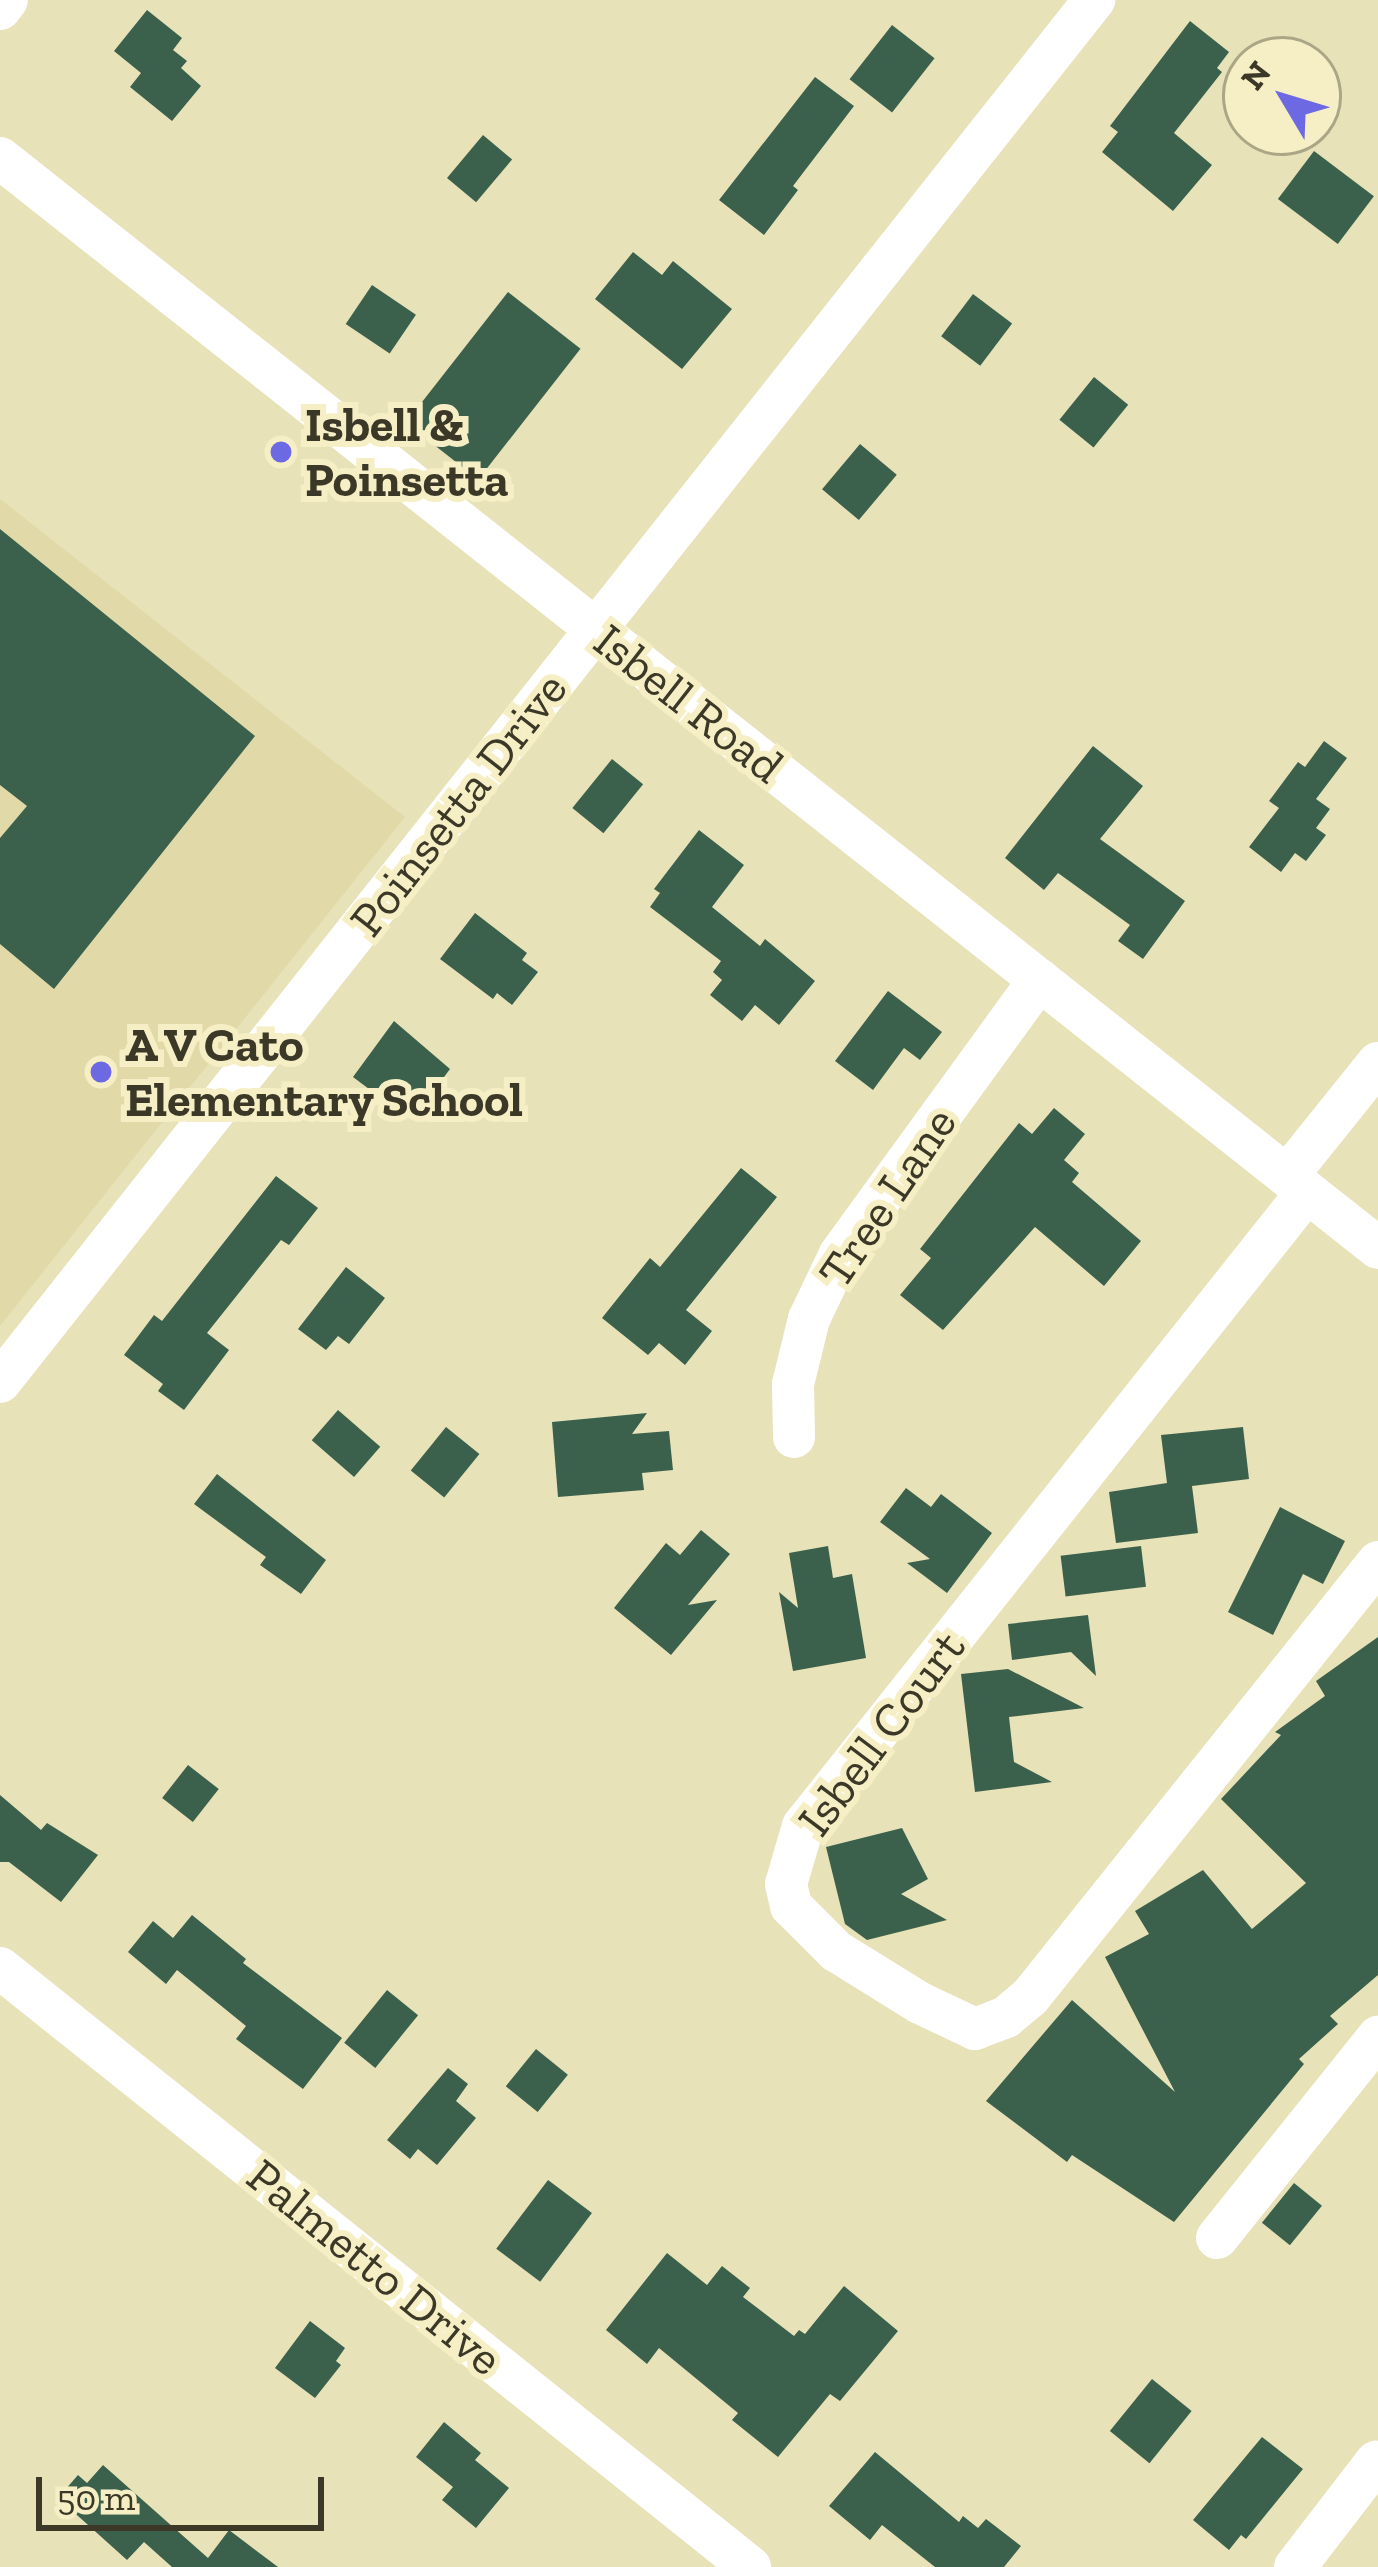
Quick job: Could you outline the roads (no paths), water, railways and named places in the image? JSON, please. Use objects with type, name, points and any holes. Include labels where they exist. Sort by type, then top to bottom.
[{"type":"street","points":[[0,9],[7,0]]},
{"type":"street","name":"Poinsetta Drive","points":[[0,1382],[1094,0]]},
{"type":"street","name":"Isbell Road","points":[[0,158],[1378,1248]]},
{"type":"street","name":"Tree Lane","points":[[794,1437],[793,1384],[804,1341],[840,1254],[1040,980]]},
{"type":"street","points":[[1297,1184],[1378,1063]]},
{"type":"street","name":"Isbell Court","points":[[1297,1184],[803,1826],[789,1868],[791,1906],[836,1951],[920,2003],[976,2029],[1006,2017],[1030,1996],[1378,1562]]},
{"type":"street","name":"Palmetto Drive","points":[[0,1968],[750,2567]]},
{"type":"street","points":[[1217,2238],[1378,2037]]},
{"type":"street","points":[[1295,2567],[1376,2462]]},
{"type":"place","name":"Isbell & Poinsetta","points":[[281,452]]},
{"type":"place","name":"A V Cato Elementary School","points":[[101,1072]]}]
